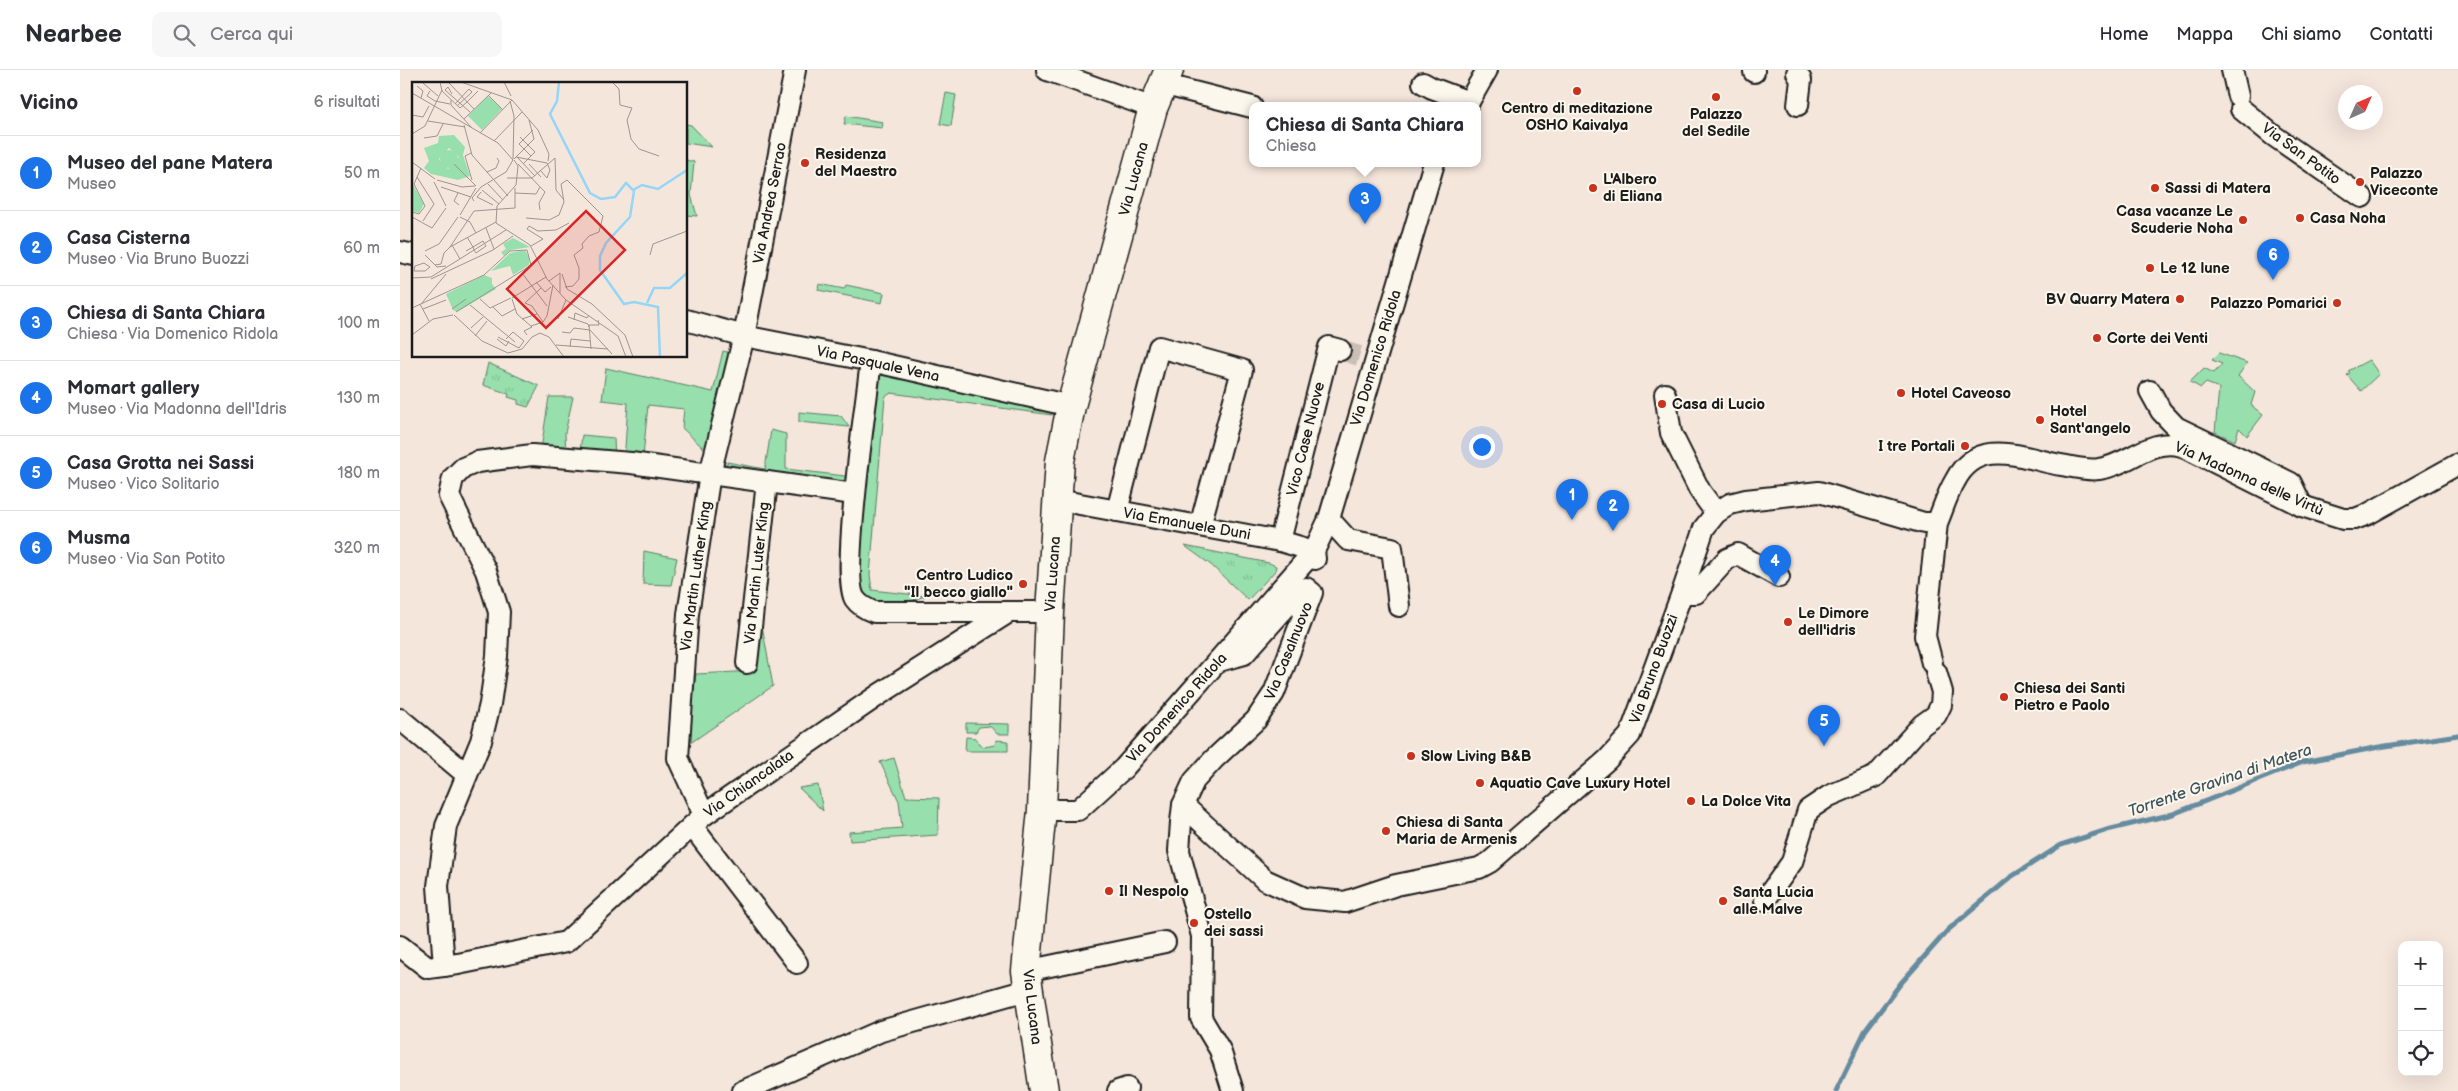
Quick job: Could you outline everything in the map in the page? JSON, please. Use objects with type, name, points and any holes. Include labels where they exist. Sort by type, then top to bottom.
[{"type":"street","name":"Via Andrea Serrao","points":[[744,336],[794,70]]},
{"type":"street","points":[[1047,70],[1161,87],[1249,106]]},
{"type":"street","points":[[1469,102],[1487,70]]},
{"type":"street","points":[[1798,105],[1799,77]]},
{"type":"street","points":[[1422,82],[1466,102]]},
{"type":"street","name":"Via Lucana","points":[[1044,1091],[1026,980],[1042,810],[1050,612],[1060,461],[1071,406],[1161,87]]},
{"type":"street","name":"Via San Potito","points":[[2236,89],[2274,136],[2362,197]]},
{"type":"street","name":"Via Domenico Ridola","points":[[1042,810],[1078,810],[1124,768],[1314,555],[1329,519],[1369,359],[1405,285],[1433,167]]},
{"type":"street","name":"Via Pasquale Vena","points":[[688,321],[744,336],[871,361],[1071,406]]},
{"type":"street","name":"Via Martin Luther King","points":[[744,336],[710,474],[688,614],[678,758],[698,820],[797,963]]},
{"type":"street","points":[[1117,511],[1159,347],[1242,370],[1200,526]]},
{"type":"street","name":"Vico Case Nuove","points":[[1280,541],[1329,347],[1340,350]]},
{"type":"street","points":[[871,361],[854,494],[851,574],[854,598],[864,609],[881,612],[1050,612]]},
{"type":"street","points":[[2150,391],[2161,411],[2176,427],[2291,483],[2302,506]]},
{"type":"street","points":[[1665,394],[1671,433],[1700,491],[1716,513]]},
{"type":"street","name":"Via Madonna delle Virtù","points":[[1937,523],[1954,481],[1965,466],[1974,458],[1987,453],[2004,453],[2085,469],[2100,469],[2151,446],[2174,443],[2277,492],[2302,506],[2335,518],[2355,519],[2458,464]]},
{"type":"street","points":[[400,946],[443,966],[438,886],[446,826],[481,741],[490,704],[497,656],[499,612],[486,571],[449,496],[453,478],[463,468],[477,462],[532,456],[631,463],[854,494]]},
{"type":"street","name":"Via Martin Luter King","points":[[747,663],[767,482]]},
{"type":"street","name":"Via Bruno Buozzi","points":[[1183,805],[1265,880],[1305,898],[1345,902],[1396,885],[1479,868],[1490,862],[1607,760],[1630,735],[1704,528],[1716,513],[1730,504],[1746,500],[1819,492],[1904,518],[1924,523],[1937,523]]},
{"type":"street","name":"Via Emanuele Duni","points":[[1058,500],[1280,541],[1314,555]]},
{"type":"street","points":[[1329,519],[1348,540],[1392,548],[1399,606]]},
{"type":"street","points":[[1765,900],[1792,862],[1808,810],[1829,796],[1876,776],[1922,724],[1936,715],[1941,705],[1942,692],[1925,636],[1937,523]]},
{"type":"street","points":[[1682,593],[1696,593],[1727,559],[1738,554],[1779,577]]},
{"type":"street","name":"Via Casalnuovo","points":[[1220,661],[1244,654],[1301,590],[1306,588],[1312,593],[1277,685],[1267,706],[1240,737],[1214,758],[1199,776],[1183,805],[1179,851],[1202,936],[1201,1018],[1220,1050],[1233,1091]]},
{"type":"street","name":"Via Chiancalata","points":[[400,966],[407,964],[443,966],[566,942],[698,820],[880,694],[1009,612]]},
{"type":"street","points":[[400,719],[466,774]]},
{"type":"street","points":[[743,1091],[881,1031],[1026,980],[1165,942]]},
{"type":"green space","points":[[946,93],[956,95],[951,126],[940,124]]},
{"type":"green space","points":[[846,116],[883,122],[882,128],[844,124]]},
{"type":"green space","points":[[688,124],[691,125],[712,147],[688,143]]},
{"type":"green space","points":[[688,160],[694,162],[691,195],[697,216],[688,215]]},
{"type":"green space","points":[[819,284],[844,289],[846,285],[884,293],[882,303],[818,290]]},
{"type":"green space","points":[[723,351],[740,355],[714,458],[682,428],[684,409],[648,405],[643,457],[624,463],[628,403],[602,400],[606,368],[713,392]]},
{"type":"green space","points":[[2219,353],[2247,363],[2238,376],[2255,392],[2251,405],[2263,415],[2247,436],[2239,428],[2235,441],[2215,432],[2219,388],[2206,383],[2201,388],[2190,382],[2204,368],[2214,373],[2222,364],[2212,360]]},
{"type":"green space","points":[[2369,360],[2379,374],[2361,391],[2347,375],[2350,373],[2348,371]]},
{"type":"green space","points":[[488,363],[539,386],[528,407],[518,404],[518,400],[508,397],[509,394],[483,385]]},
{"type":"green space","points":[[876,371],[1053,408],[1052,415],[891,393],[885,397],[870,575],[872,590],[925,596],[887,609],[865,598],[858,587]]},
{"type":"green space","points":[[549,397],[573,397],[565,433],[566,458],[540,456]]},
{"type":"green space","points":[[799,412],[841,416],[849,427],[799,422]]},
{"type":"green space","points":[[771,430],[786,434],[786,469],[845,476],[846,493],[725,477],[727,462],[765,469]]},
{"type":"green space","points":[[582,435],[614,438],[615,462],[579,459]]},
{"type":"green space","points":[[1185,546],[1269,563],[1276,566],[1275,571],[1248,600],[1211,565]]},
{"type":"green space","points":[[644,551],[677,558],[671,585],[643,584]]},
{"type":"green space","points":[[761,620],[773,686],[686,746],[696,674],[756,671]]},
{"type":"green space","points":[[966,723],[1009,724],[1009,734],[997,734],[990,726],[979,727],[976,732],[966,732]]},
{"type":"green space","points":[[966,737],[976,738],[979,744],[984,747],[995,745],[996,740],[1008,741],[1008,751],[965,751]]},
{"type":"green space","points":[[894,758],[906,797],[939,798],[938,835],[850,841],[849,832],[902,828],[899,801],[880,762]]},
{"type":"green space","points":[[818,785],[823,811],[799,788]]},
{"type":"waterway","name":"Torrente Gravina di Matera","points":[[1836,1091],[1865,1031],[1901,983],[1948,930],[2011,877],[2061,845],[2107,830],[2173,814],[2303,762],[2379,747],[2458,735]]},
{"type":"tunnel","points":[[1340,350],[1363,357]]},
{"type":"place","name":"Centro di meditazione OSHO Kaivalya","points":[[1577,91]]},
{"type":"place","name":"Palazzo del Sedile","points":[[1716,97]]},
{"type":"place","name":"Residenza del Maestro","points":[[805,163]]},
{"type":"place","name":"Palazzo Viceconte","points":[[2360,182]]},
{"type":"place","name":"L'Albero di Eliana","points":[[1593,188]]},
{"type":"place","name":"Sassi di Matera","points":[[2155,188]]},
{"type":"place","name":"Casa Noha","points":[[2300,218]]},
{"type":"place","name":"Casa vacanze Le Scuderie Noha","points":[[2243,220]]},
{"type":"place","name":"Chiesa di Santa Chiara","points":[[1365,224]]},
{"type":"place","name":"Le 12 lune","points":[[2150,268]]},
{"type":"place","name":"Musma","points":[[2273,280]]},
{"type":"place","name":"BV Quarry Matera","points":[[2180,299]]},
{"type":"place","name":"Palazzo Pomarici","points":[[2337,303]]},
{"type":"place","name":"Corte dei Venti","points":[[2097,338]]},
{"type":"place","name":"Hotel Caveoso","points":[[1901,393]]},
{"type":"place","name":"Casa di Lucio","points":[[1662,404]]},
{"type":"place","name":"Hotel Sant'angelo","points":[[2040,420]]},
{"type":"place","name":"I tre Portali","points":[[1965,446]]},
{"type":"place","name":"Museo del pane Matera","points":[[1572,520]]},
{"type":"place","name":"Casa Cisterna","points":[[1613,531]]},
{"type":"place","name":"Centro Ludico \"Il becco giallo\"","points":[[1023,584]]},
{"type":"place","name":"Momart gallery","points":[[1775,586]]},
{"type":"place","name":"Le Dimore dell'idris","points":[[1788,622]]},
{"type":"place","name":"Chiesa dei Santi Pietro e Paolo","points":[[2004,697]]},
{"type":"place","name":"Casa Grotta nei Sassi","points":[[1824,746]]},
{"type":"place","name":"Slow Living B&B","points":[[1411,756]]},
{"type":"place","name":"Aquatio Cave Luxury Hotel","points":[[1480,783]]},
{"type":"place","name":"La Dolce Vita","points":[[1691,801]]},
{"type":"place","name":"Chiesa di Santa Maria de Armenis","points":[[1386,831]]},
{"type":"place","name":"Il Nespolo","points":[[1109,891]]},
{"type":"place","name":"Santa Lucia alle Malve","points":[[1723,901]]},
{"type":"place","name":"Ostello dei sassi","points":[[1194,923]]}]
